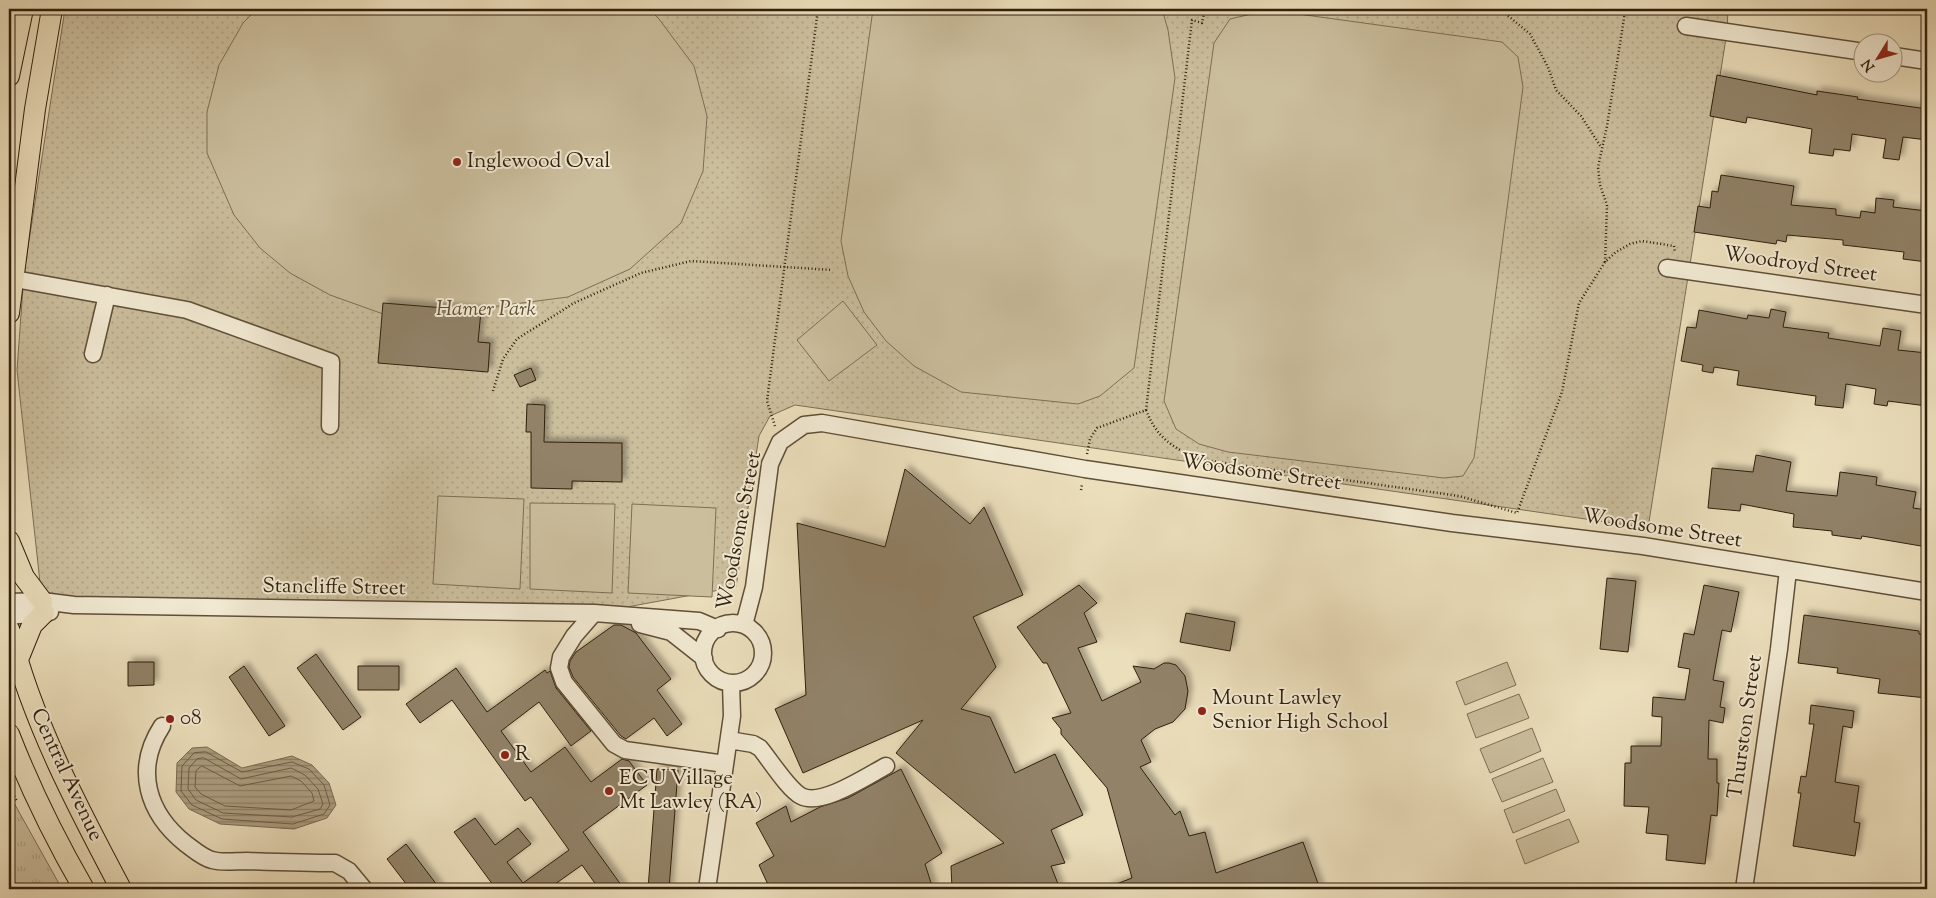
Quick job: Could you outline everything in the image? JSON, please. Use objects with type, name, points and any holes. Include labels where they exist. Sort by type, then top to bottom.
[{"type":"main road","points":[[9,76],[23,9]]},
{"type":"main road","points":[[9,313],[11,278],[28,176],[35,109],[52,9]]},
{"type":"main road","points":[[9,190],[28,176]]},
{"type":"main road","points":[[9,540],[24,577],[43,607],[32,625],[17,662]]},
{"type":"main road","name":"Central Avenue","points":[[9,629],[17,662],[34,710],[62,772],[121,889]]},
{"type":"main road","name":"Central Avenue","points":[[9,734],[29,785],[84,889]]},
{"type":"street","points":[[1686,26],[1854,51]]},
{"type":"street","points":[[1904,58],[1927,61]]},
{"type":"street","name":"Woodroyd Street","points":[[1671,269],[1927,305]]},
{"type":"street","points":[[11,278],[187,310],[331,362],[330,426]]},
{"type":"street","points":[[93,354],[107,295]]},
{"type":"street","name":"Woodsome Street","points":[[744,625],[754,587],[770,464],[780,442],[804,425],[822,423],[1084,469],[1452,522],[1642,546],[1927,592]]},
{"type":"street","name":"Thurston Street","points":[[1744,889],[1779,649],[1788,570]]},
{"type":"street","name":"Stancliffe Street","points":[[9,602],[43,607],[594,613],[699,621],[718,629],[728,624],[744,625]]},
{"type":"street","name":"Stancliffe Street","points":[[9,616],[43,607]]},
{"type":"street","points":[[594,613],[574,636],[561,658],[559,668],[564,682],[614,744],[625,750],[725,764]]},
{"type":"street","name":"Stancliffe Street","points":[[594,613],[671,632],[704,658],[709,670],[715,677],[732,683]]},
{"type":"street","points":[[707,889],[732,716],[732,683],[750,679],[757,672],[763,655],[758,637],[744,625]]},
{"type":"street","points":[[704,658],[704,646],[713,631],[718,629]]},
{"type":"street","points":[[162,726],[150,750],[146,777],[153,803],[162,820],[177,836],[211,860],[335,863],[349,871],[364,889]]},
{"type":"street","points":[[729,740],[753,744],[760,748],[800,796],[811,799],[824,797],[886,766]]},
{"type":"path","points":[[780,442],[767,401],[818,9]]},
{"type":"path","points":[[1205,9],[1202,23],[1192,20],[1146,410],[1153,427],[1170,445],[1197,459],[1460,496],[1517,514],[1562,392],[1579,303],[1605,262],[1616,252],[1630,244],[1642,241],[1674,246],[1671,269]]},
{"type":"path","points":[[1500,9],[1530,34],[1548,67],[1556,90],[1581,116],[1601,147]]},
{"type":"path","points":[[1605,262],[1607,205],[1600,185],[1598,167],[1607,126],[1625,12],[1621,9]]},
{"type":"path","points":[[493,391],[503,359],[517,339],[574,303],[641,273],[691,262],[832,270]]},
{"type":"path","points":[[1080,490],[1090,439],[1097,428],[1146,410]]},
{"type":"green space","name":"Hamer Park","points":[[65,9],[1728,9],[1727,32],[1648,528],[795,405],[770,416],[759,436],[736,587],[594,613],[42,601],[17,370],[24,273]]},
{"type":"green space","name":"Inglewood Oval","points":[[257,9],[649,9],[659,19],[694,66],[707,116],[703,171],[681,223],[630,269],[568,297],[452,312],[386,315],[330,295],[290,273],[260,248],[234,215],[207,153],[207,112],[219,65],[243,23]]},
{"type":"green space","points":[[873,9],[1162,9],[1168,30],[1175,78],[1134,368],[1100,396],[1078,404],[961,392],[914,366],[886,341],[864,312],[848,276],[841,241]]},
{"type":"green space","points":[[1269,10],[1502,42],[1518,57],[1523,87],[1474,458],[1463,476],[1444,478],[1228,452],[1199,444],[1176,429],[1164,401],[1214,43],[1230,19]]},
{"type":"green space","points":[[843,301],[877,345],[829,381],[797,340]]},
{"type":"green space","points":[[438,496],[524,499],[520,589],[433,584]]},
{"type":"green space","points":[[530,503],[615,504],[612,593],[530,589]]},
{"type":"green space","points":[[632,504],[716,508],[712,597],[628,593]]},
{"type":"green space","points":[[1507,662],[1516,685],[1465,705],[1456,682]]},
{"type":"green space","points":[[1519,694],[1529,718],[1476,738],[1467,714]]},
{"type":"green space","points":[[1532,728],[1541,751],[1490,773],[1480,749]]},
{"type":"green space","points":[[1543,758],[1553,782],[1502,802],[1492,779]]},
{"type":"green space","points":[[1556,789],[1565,811],[1513,833],[1504,810]]},
{"type":"green space","points":[[9,794],[62,889],[9,889]]},
{"type":"green space","points":[[1569,819],[1579,842],[1525,864],[1516,840]]},
{"type":"water","points":[[207,747],[242,768],[292,756],[312,765],[329,783],[336,805],[327,818],[294,829],[220,824],[189,809],[176,792],[177,763],[192,748]]},
{"type":"building","points":[[1717,75],[1817,95],[1817,91],[1927,109],[1927,140],[1903,137],[1899,160],[1883,158],[1886,139],[1852,134],[1850,151],[1834,149],[1833,156],[1809,153],[1812,129],[1747,117],[1746,123],[1710,116]]},
{"type":"building","points":[[1721,175],[1794,186],[1791,205],[1836,209],[1836,215],[1860,218],[1861,211],[1875,213],[1876,198],[1894,200],[1893,207],[1927,211],[1927,262],[1903,259],[1904,252],[1843,245],[1843,240],[1787,235],[1786,242],[1777,240],[1776,244],[1694,232],[1698,206],[1710,208],[1712,191],[1718,192]]},
{"type":"building","points":[[383,303],[481,311],[478,342],[490,343],[488,372],[378,363]]},
{"type":"building","points":[[1771,309],[1786,312],[1783,327],[1829,333],[1828,338],[1880,346],[1883,328],[1901,331],[1898,350],[1927,353],[1927,406],[1888,401],[1887,406],[1874,404],[1876,389],[1846,384],[1843,408],[1815,405],[1816,396],[1737,385],[1739,371],[1714,367],[1713,373],[1702,371],[1703,365],[1681,361],[1687,327],[1696,328],[1699,310],[1747,319],[1748,315],[1769,318]]},
{"type":"building","points":[[531,368],[536,380],[520,387],[514,375]]},
{"type":"building","points":[[527,404],[545,405],[544,442],[622,443],[622,482],[572,481],[572,489],[531,488],[531,432],[526,432]]},
{"type":"building","points":[[1756,455],[1791,462],[1786,491],[1837,496],[1840,472],[1877,477],[1876,485],[1916,492],[1913,508],[1927,510],[1927,547],[1862,536],[1861,539],[1832,535],[1832,531],[1793,527],[1794,514],[1741,504],[1740,511],[1708,508],[1712,468],[1753,472]]},
{"type":"building","points":[[905,469],[970,524],[984,507],[1023,595],[973,617],[996,667],[961,709],[990,717],[1015,773],[1055,754],[1083,815],[1051,830],[1065,863],[1051,866],[1060,889],[952,889],[951,866],[1004,843],[896,753],[923,720],[803,773],[775,709],[806,695],[797,523],[885,547]]},
{"type":"building","points":[[1607,578],[1636,581],[1628,652],[1600,649]]},
{"type":"building","points":[[1079,585],[1097,603],[1084,613],[1097,642],[1078,648],[1102,701],[1141,682],[1133,666],[1154,669],[1164,663],[1169,663],[1176,665],[1185,676],[1188,691],[1185,709],[1173,722],[1155,729],[1141,740],[1151,762],[1140,767],[1175,815],[1180,811],[1189,836],[1205,832],[1216,873],[1303,842],[1320,889],[1106,889],[1132,878],[1107,788],[1061,734],[1061,729],[1052,718],[1071,713],[1047,663],[1043,663],[1017,627]]},
{"type":"building","points":[[1704,585],[1739,592],[1731,632],[1722,630],[1713,680],[1724,682],[1720,707],[1725,708],[1723,723],[1709,720],[1708,759],[1717,759],[1717,783],[1719,783],[1717,816],[1711,815],[1705,864],[1666,860],[1668,835],[1646,833],[1649,807],[1624,806],[1625,763],[1631,763],[1631,746],[1661,746],[1662,717],[1652,716],[1653,697],[1685,700],[1690,669],[1678,667],[1684,633],[1694,635]]},
{"type":"building","points":[[1186,613],[1235,622],[1230,651],[1180,642]]},
{"type":"building","points":[[1804,615],[1919,631],[1919,634],[1927,635],[1927,698],[1878,693],[1880,679],[1837,673],[1838,668],[1798,663]]},
{"type":"building","points":[[614,625],[621,625],[636,633],[671,679],[657,690],[682,724],[667,736],[654,718],[626,739],[621,736],[573,677],[569,667],[570,661],[576,652]]},
{"type":"building","points":[[316,654],[361,717],[343,730],[297,668]]},
{"type":"building","points":[[128,662],[154,662],[154,685],[128,686]]},
{"type":"building","points":[[244,666],[285,726],[269,736],[229,677]]},
{"type":"building","points":[[358,666],[399,666],[399,690],[358,690]]},
{"type":"building","points":[[456,668],[487,712],[545,670],[547,673],[550,671],[556,688],[591,731],[571,746],[539,702],[501,731],[531,772],[565,747],[591,782],[622,759],[629,761],[647,785],[583,832],[624,889],[599,889],[582,865],[548,889],[496,889],[454,832],[475,818],[495,845],[518,828],[531,844],[507,862],[523,883],[569,850],[531,797],[525,801],[452,700],[420,723],[406,704]]},
{"type":"building","points":[[1811,705],[1854,711],[1852,728],[1843,726],[1835,782],[1859,786],[1854,822],[1860,823],[1855,856],[1793,846],[1801,793],[1798,793],[1801,776],[1806,777],[1814,724],[1809,724]]},
{"type":"building","points":[[657,769],[678,770],[669,889],[648,889]]},
{"type":"building","points":[[901,769],[942,853],[925,864],[933,889],[770,889],[759,865],[774,856],[756,823],[786,806],[791,822],[820,807],[848,798]]},
{"type":"building","points":[[406,844],[440,889],[410,889],[387,859]]},
{"type":"place","name":"Inglewood Oval","points":[[457,162]]},
{"type":"place","name":"Mount Lawley Senior High School","points":[[1202,711]]},
{"type":"place","name":"08","points":[[170,719]]},
{"type":"place","name":"R","points":[[505,755]]},
{"type":"place","name":"ECU Village Mt Lawley (RA)","points":[[609,791]]}]
